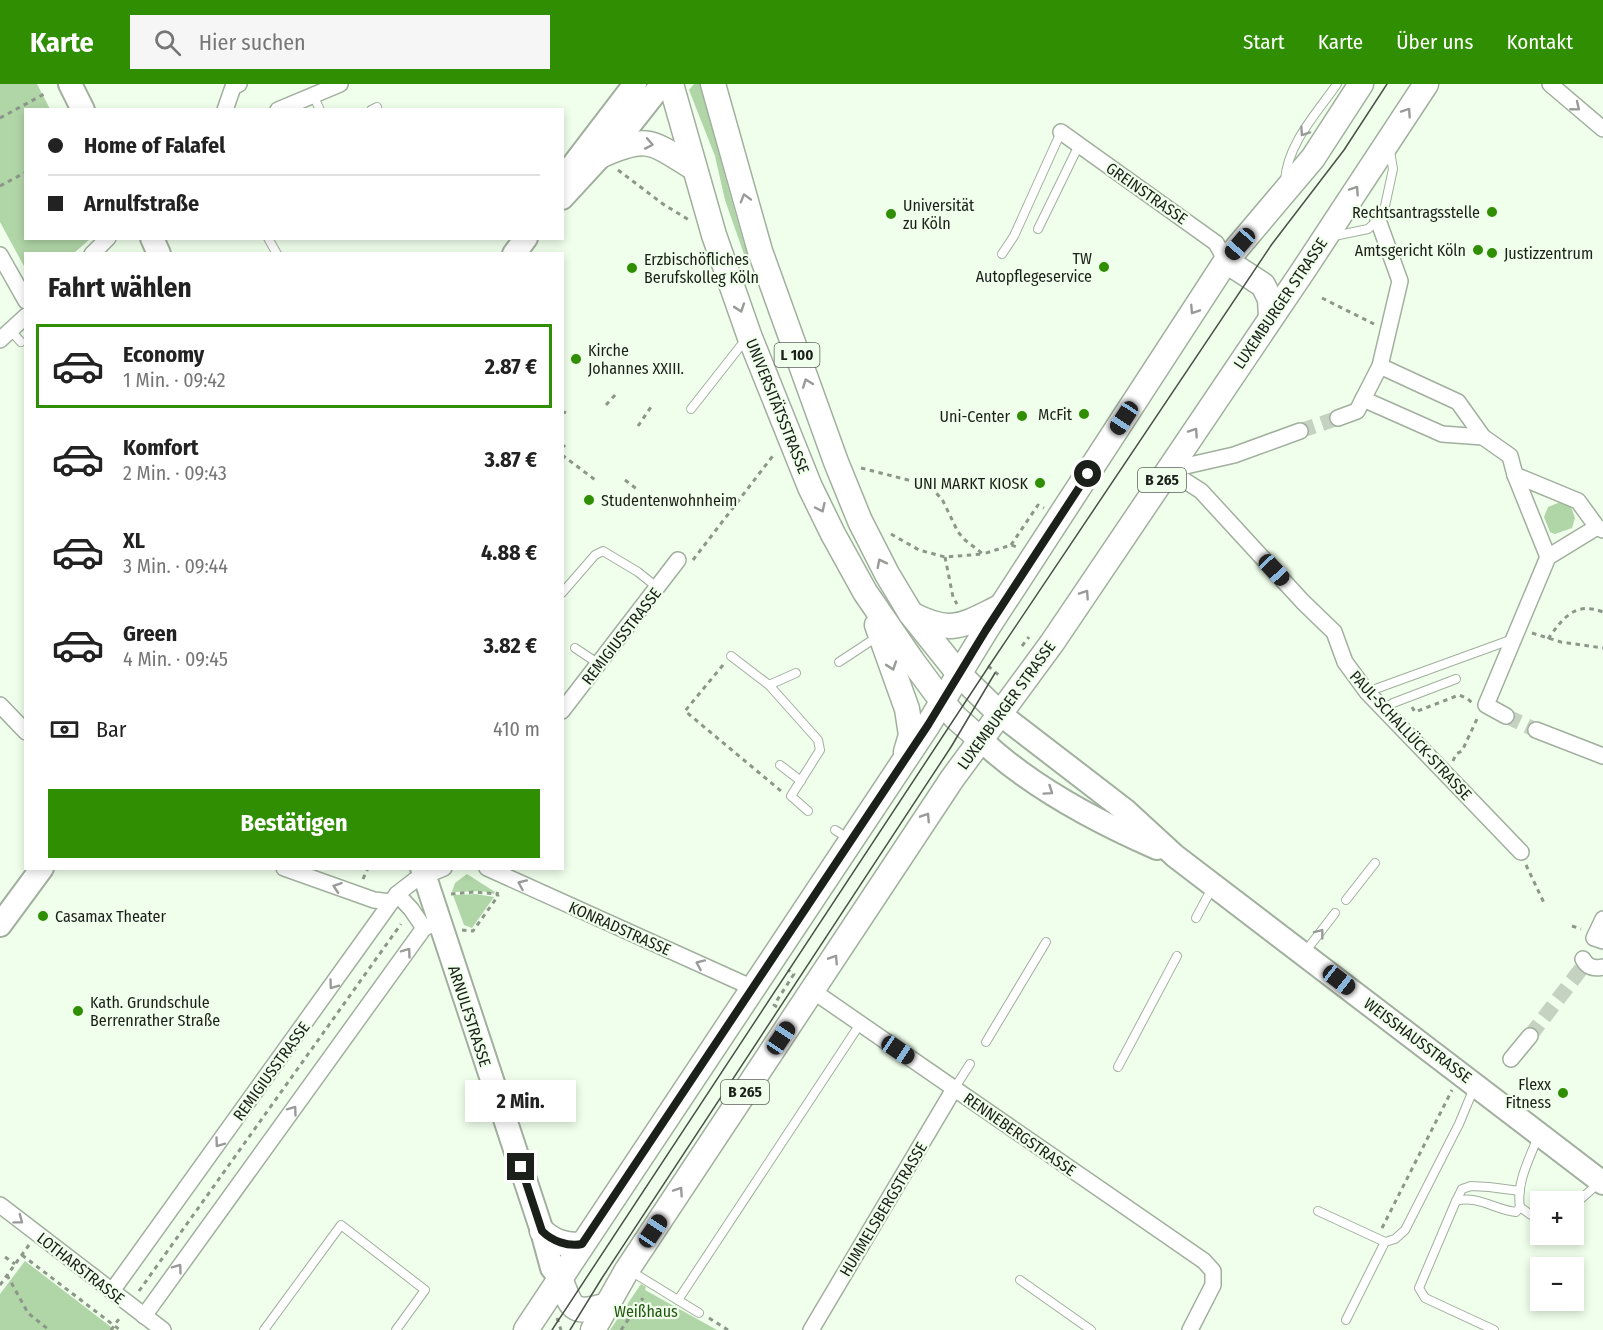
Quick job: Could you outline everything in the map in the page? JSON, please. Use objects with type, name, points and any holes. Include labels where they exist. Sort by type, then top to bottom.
[{"type":"main road","points":[[70,84],[82,108]]},
{"type":"main road","points":[[564,175],[635,84]]},
{"type":"main road","points":[[564,196],[632,122],[662,84]]},
{"type":"main road","name":"UNIVERSITÄTSSTRASSE","points":[[671,84],[694,168],[749,335],[833,534],[866,592],[942,701]]},
{"type":"main road","name":"UNIVERSITÄTSSTRASSE","points":[[713,84],[760,251],[836,462],[860,520],[887,574],[911,614],[959,674]]},
{"type":"main road","name":"B 265","points":[[526,1330],[753,988],[843,835],[904,761],[1001,607],[1226,261],[1313,158],[1361,84]]},
{"type":"main road","name":"LUXEMBURGER STRASSE","points":[[593,1330],[627,1269],[952,779],[992,751],[1011,723],[1052,642],[1426,84]]},
{"type":"main road","points":[[600,156],[637,142],[657,144],[694,168]]},
{"type":"main road","points":[[718,244],[732,267],[744,271],[754,269],[758,264],[760,251]]},
{"type":"main road","points":[[1226,261],[1263,285],[1270,299],[1271,317]]},
{"type":"main road","name":"L 100","points":[[866,592],[907,709],[911,735],[904,761]]},
{"type":"main road","points":[[911,614],[933,625],[954,627],[962,626],[1001,607]]},
{"type":"main road","name":"WEISSHAUSSTRASSE","points":[[959,674],[1011,723],[1126,811],[1175,856],[1602,1182]]},
{"type":"main road","points":[[942,701],[1011,723]]},
{"type":"main road","name":"WEISSHAUSSTRASSE","points":[[942,701],[955,717],[992,751],[1058,797],[1111,828],[1175,856]]},
{"type":"main road","points":[[0,924],[40,870]]},
{"type":"main road","name":"ARNULFSTRASSE","points":[[430,871],[435,928],[542,1231],[552,1268],[560,1278]]},
{"type":"main road","points":[[542,1231],[549,1238],[561,1242],[574,1246],[582,1244]]},
{"type":"main road","points":[[560,1278],[570,1304],[574,1308],[591,1310],[608,1305]]},
{"type":"street","points":[[226,108],[233,87],[239,84]]},
{"type":"street","points":[[283,108],[340,84]]},
{"type":"street","points":[[1550,84],[1603,129]]},
{"type":"street","name":"GREINSTRASSE","points":[[1061,132],[1216,243],[1226,261]]},
{"type":"street","points":[[1338,418],[1357,411],[1380,366],[1400,281],[1378,220]]},
{"type":"street","points":[[94,252],[106,240]]},
{"type":"street","points":[[0,255],[24,297]]},
{"type":"street","points":[[5,335],[24,318]]},
{"type":"street","points":[[1380,366],[1458,402],[1483,437],[1510,456],[1515,475],[1548,556]]},
{"type":"street","points":[[1363,399],[1442,434],[1483,437]]},
{"type":"street","points":[[1168,470],[1234,455],[1300,431]]},
{"type":"street","name":"PAUL-SCHALLÜCK-STRASSE","points":[[1168,470],[1200,491],[1303,602],[1334,632],[1345,662],[1368,692],[1521,852]]},
{"type":"street","points":[[1506,716],[1484,709],[1548,556],[1600,529],[1578,501],[1515,475]]},
{"type":"street","name":"REMIGIUSSTRASSE","points":[[564,708],[678,560]]},
{"type":"street","points":[[0,705],[24,730]]},
{"type":"street","points":[[1536,730],[1603,756]]},
{"type":"street","points":[[144,1316],[409,949],[435,928],[394,898],[375,900],[290,870]]},
{"type":"street","name":"KONRADSTRASSE","points":[[491,870],[753,988]]},
{"type":"street","name":"REMIGIUSSTRASSE","points":[[112,1291],[394,898],[415,880],[430,871]]},
{"type":"street","points":[[1603,919],[1594,938],[1603,941]]},
{"type":"street","points":[[1584,959],[1593,968],[1603,967]]},
{"type":"street","name":"RENNEBERGSTRASSE","points":[[813,991],[1204,1260],[1213,1271],[1213,1285],[1190,1330]]},
{"type":"street","points":[[1511,1059],[1530,1036]]},
{"type":"street","name":"HUMMELSBERGSTRASSE","points":[[811,1330],[954,1089]]},
{"type":"street","name":"LOTHARSTRASSE","points":[[0,1205],[163,1330]]},
{"type":"lane","points":[[1285,191],[1289,158],[1299,139],[1337,84]]},
{"type":"lane","points":[[313,95],[319,108]]},
{"type":"lane","points":[[1002,254],[1014,236],[1061,132]]},
{"type":"lane","points":[[1324,239],[1368,229],[1378,220],[1385,206],[1393,169],[1388,141]]},
{"type":"lane","points":[[1038,229],[1079,145]]},
{"type":"lane","points":[[5,335],[21,342]]},
{"type":"lane","points":[[691,409],[749,335]]},
{"type":"lane","points":[[564,591],[596,555],[603,551],[638,572],[658,588]]},
{"type":"lane","points":[[1368,692],[1517,632]]},
{"type":"lane","points":[[839,662],[881,635]]},
{"type":"lane","points":[[575,648],[599,664]]},
{"type":"lane","points":[[731,656],[769,685],[818,740],[820,750],[791,796],[808,811]]},
{"type":"lane","points":[[769,685],[796,673]]},
{"type":"lane","points":[[1384,709],[1456,679]]},
{"type":"lane","points":[[780,765],[801,780]]},
{"type":"lane","points":[[1346,900],[1375,863]]},
{"type":"lane","points":[[1196,918],[1214,885]]},
{"type":"lane","points":[[1304,953],[1335,914]]},
{"type":"lane","points":[[986,1042],[1046,942]]},
{"type":"lane","points":[[1118,1067],[1176,956]]},
{"type":"lane","points":[[678,1300],[860,1024]]},
{"type":"lane","points":[[954,1089],[970,1064]]},
{"type":"lane","points":[[1318,1211],[1385,1242],[1395,1239],[1405,1230],[1459,1124],[1476,1084]]},
{"type":"lane","points":[[1456,1202],[1474,1199],[1502,1210],[1516,1212],[1520,1207],[1520,1191],[1539,1133]]},
{"type":"lane","points":[[1584,1197],[1602,1182]]},
{"type":"lane","points":[[1494,1330],[1425,1298],[1419,1288],[1462,1189],[1471,1186],[1520,1191]]},
{"type":"lane","points":[[1520,1207],[1530,1214]]},
{"type":"lane","points":[[264,1330],[341,1225],[425,1290],[396,1330]]},
{"type":"lane","points":[[1346,1320],[1385,1242]]},
{"type":"lane","points":[[627,1269],[699,1313]]},
{"type":"lane","points":[[1020,1280],[1091,1330]]},
{"type":"path","points":[[0,118],[46,93]]},
{"type":"path","points":[[600,156],[718,244]]},
{"type":"path","points":[[0,186],[24,173]]},
{"type":"path","points":[[1322,298],[1360,317]]},
{"type":"path","points":[[606,405],[616,394]]},
{"type":"path","points":[[638,426],[653,405]]},
{"type":"path","points":[[678,560],[687,567],[790,436]]},
{"type":"path","points":[[564,456],[598,482]]},
{"type":"path","points":[[836,462],[928,485],[942,499],[958,531],[982,554]]},
{"type":"path","points":[[625,480],[638,490]]},
{"type":"path","points":[[860,520],[919,550],[945,557],[982,554],[1011,545],[1038,505],[1046,510]]},
{"type":"path","points":[[945,557],[952,597],[963,610]]},
{"type":"path","points":[[1548,639],[1560,622],[1575,609],[1589,608],[1603,612]]},
{"type":"path","points":[[1517,632],[1603,648]]},
{"type":"path","points":[[731,656],[685,711],[777,788],[791,796]]},
{"type":"path","points":[[985,663],[999,675]]},
{"type":"path","points":[[1407,698],[1415,712],[1460,695],[1484,709],[1462,751],[1456,754],[1447,774]]},
{"type":"path","points":[[1521,852],[1545,905]]},
{"type":"path","points":[[435,928],[473,931],[498,896],[474,892],[452,894]]},
{"type":"path","points":[[135,1296],[401,924]]},
{"type":"path","points":[[376,925],[409,949]]},
{"type":"path","points":[[774,1005],[794,974]]},
{"type":"path","points":[[1377,1238],[1441,1113]]},
{"type":"path","points":[[0,1285],[38,1234]]},
{"type":"path","points":[[22,1255],[120,1330]]},
{"type":"path","points":[[5,1257],[15,1264]]},
{"type":"path","points":[[7,1275],[28,1313],[49,1330]]},
{"type":"path","points":[[621,1330],[643,1298]]},
{"type":"path","points":[[111,1330],[124,1311]]},
{"type":"path","points":[[699,1313],[728,1330]]},
{"type":"path","points":[[559,1324],[561,1330]]},
{"type":"green space","points":[[0,84],[37,84],[49,108],[24,108],[24,240],[89,240],[75,252],[24,252],[24,266],[0,222]]},
{"type":"green space","points":[[694,84],[700,84],[744,244],[750,255],[745,257],[725,200],[715,156],[689,90]]},
{"type":"green space","points":[[1563,501],[1570,504],[1575,518],[1572,528],[1555,534],[1550,532],[1544,517],[1548,507]]},
{"type":"green space","points":[[467,874],[495,892],[494,894],[482,891],[452,892],[455,883]]},
{"type":"green space","points":[[476,894],[494,897],[472,928],[464,925],[453,895]]},
{"type":"green space","points":[[25,1261],[115,1330],[0,1330],[0,1294]]},
{"type":"green space","name":"Weißhaus","points":[[641,1284],[646,1287],[645,1290],[717,1330],[610,1330]]},
{"type":"tunnel","points":[[1300,431],[1338,418]]},
{"type":"tunnel","points":[[1506,716],[1536,730]]},
{"type":"tunnel","points":[[1530,1036],[1581,969]]},
{"type":"tram line","points":[[552,1330],[989,666],[1272,244],[1344,150],[1387,84]]},
{"type":"tram line","points":[[570,1330],[951,747],[995,673]]},
{"type":"place","name":"Rechtsantragsstelle","points":[[1492,212]]},
{"type":"place","name":"Universität zu Köln","points":[[891,214]]},
{"type":"place","name":"Amtsgericht Köln","points":[[1478,250]]},
{"type":"place","name":"Justizzentrum","points":[[1492,253]]},
{"type":"place","name":"TW Autopflegeservice","points":[[1104,267]]},
{"type":"place","name":"Erzbischöfliches Berufskolleg Köln","points":[[632,268]]},
{"type":"place","name":"Kirche Johannes XXIII.","points":[[576,359]]},
{"type":"place","name":"McFit","points":[[1084,414]]},
{"type":"place","name":"Uni-Center","points":[[1022,416]]},
{"type":"place","name":"UNI MARKT KIOSK","points":[[1040,483]]},
{"type":"place","name":"Studentenwohnheim","points":[[589,500]]},
{"type":"place","name":"Casamax Theater","points":[[43,916]]},
{"type":"place","name":"Kath. Grundschule Berrenrather Straße","points":[[78,1011]]},
{"type":"place","name":"Flexx Fitness","points":[[1563,1093]]},
{"type":"route","points":[[521,1167],[542,1231],[549,1238],[561,1242],[574,1246],[582,1244],[928,725],[986,630],[1088,474]]}]
